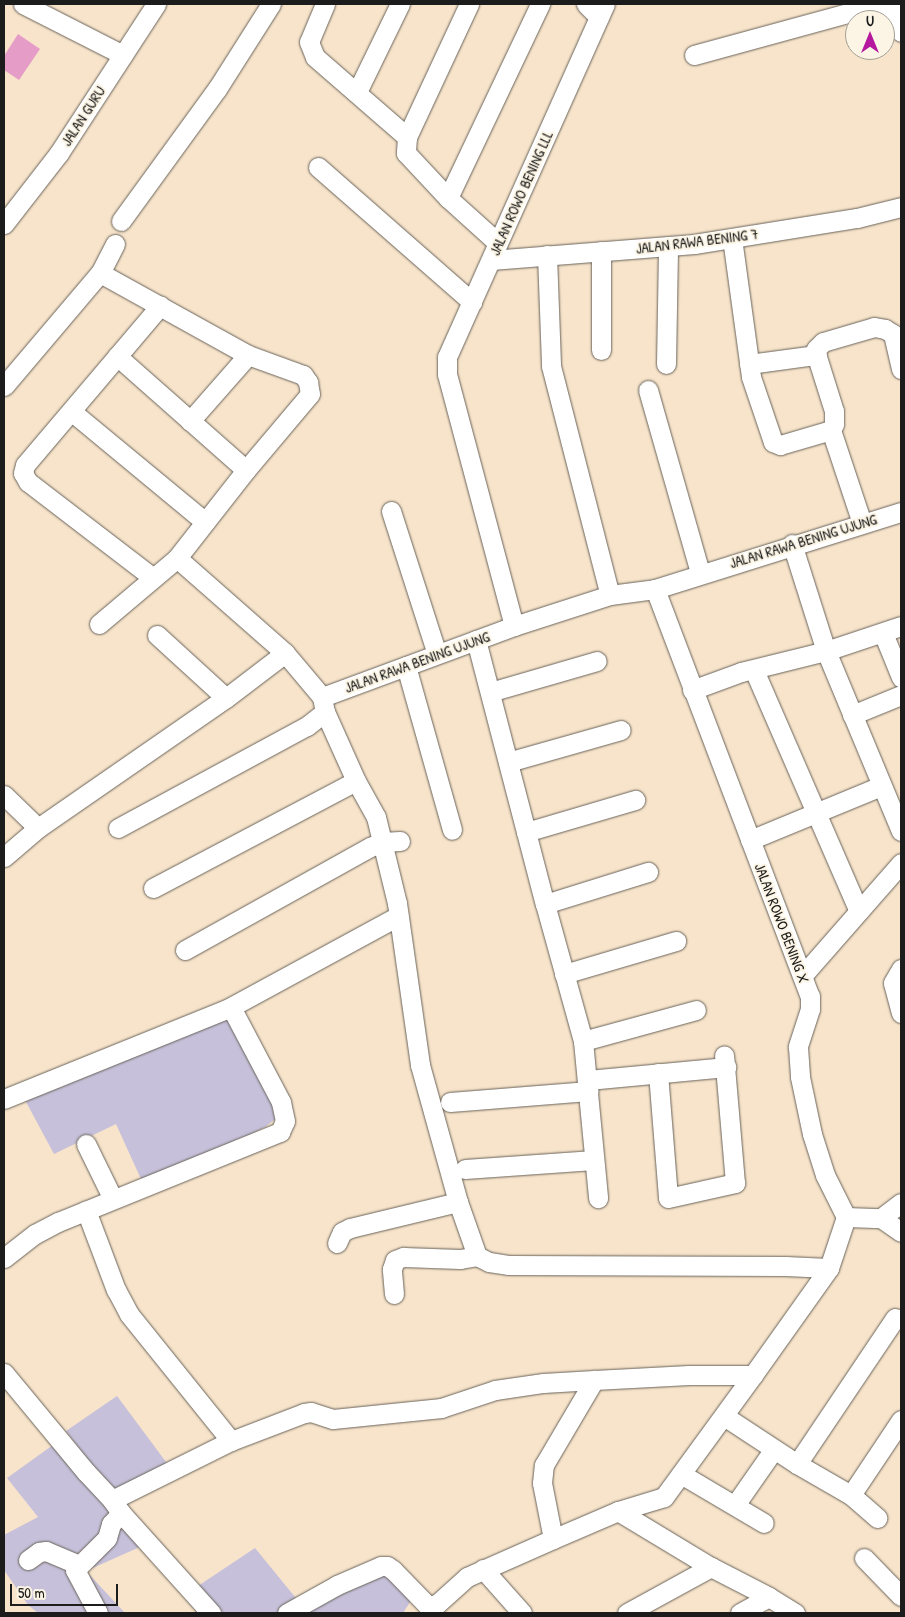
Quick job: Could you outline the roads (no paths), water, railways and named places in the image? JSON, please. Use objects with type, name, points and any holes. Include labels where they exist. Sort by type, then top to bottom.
[{"type":"street","points":[[23,4],[123,55]]},
{"type":"street","name":"JALAN GURU","points":[[4,224],[59,153],[156,4]]},
{"type":"street","points":[[121,221],[217,88],[271,4]]},
{"type":"street","points":[[324,4],[309,42],[310,49],[315,57],[358,92],[407,137]]},
{"type":"street","points":[[358,92],[400,4]]},
{"type":"street","points":[[470,4],[407,137],[406,153],[495,251]]},
{"type":"street","points":[[448,198],[540,4]]},
{"type":"street","points":[[694,55],[880,4]]},
{"type":"street","points":[[890,4],[901,32]]},
{"type":"street","name":"JALAN ROWO BENING LLL","points":[[514,626],[447,374],[447,357],[495,251],[597,8]]},
{"type":"street","points":[[318,167],[472,302]]},
{"type":"street","name":"JALAN RAWA BENING 7","points":[[495,251],[547,255],[668,246],[857,218],[901,207]]},
{"type":"street","points":[[732,238],[751,377],[773,442],[780,445],[831,430]]},
{"type":"street","points":[[4,386],[100,272],[114,244]]},
{"type":"street","points":[[666,364],[668,246]]},
{"type":"street","points":[[601,251],[601,350]]},
{"type":"street","points":[[547,255],[551,366],[610,595]]},
{"type":"street","points":[[99,624],[152,577],[178,558],[246,470],[310,394],[308,382],[303,375],[248,355],[100,272]]},
{"type":"street","points":[[152,577],[28,482],[23,473],[25,465],[160,306]]},
{"type":"street","points":[[862,523],[831,430],[834,424],[834,411],[816,355],[816,348],[823,342],[874,327],[885,329],[893,334],[901,369]]},
{"type":"street","points":[[190,421],[248,355]]},
{"type":"street","points":[[749,364],[816,355]]},
{"type":"street","points":[[117,356],[246,470]]},
{"type":"street","points":[[648,390],[700,573]]},
{"type":"street","points":[[71,411],[205,522]]},
{"type":"street","points":[[391,511],[437,654]]},
{"type":"street","name":"JALAN RAWA BENING UJUNG","points":[[118,828],[307,726],[323,704],[406,666],[514,626],[610,595],[655,589],[792,544],[901,512]]},
{"type":"street","points":[[792,544],[826,650],[901,831]]},
{"type":"street","points":[[178,558],[286,653],[323,704],[356,780],[391,841],[398,916],[420,1065],[458,1202],[477,1256]]},
{"type":"street","name":"JALAN ROWO BENING X","points":[[655,589],[810,996],[810,1009],[798,1047],[800,1077],[812,1134],[825,1175],[846,1217]]},
{"type":"street","points":[[692,690],[901,626]]},
{"type":"street","points":[[882,633],[901,678]]},
{"type":"street","points":[[157,635],[226,698]]},
{"type":"street","points":[[476,640],[583,1041],[598,1198]]},
{"type":"street","points":[[4,857],[38,828],[226,698],[286,653]]},
{"type":"street","points":[[490,692],[597,661]]},
{"type":"street","points":[[406,666],[452,830]]},
{"type":"street","points":[[754,670],[859,911]]},
{"type":"street","points":[[852,715],[901,696]]},
{"type":"street","points":[[508,762],[621,730]]},
{"type":"street","points":[[153,888],[356,780]]},
{"type":"street","points":[[750,840],[881,786]]},
{"type":"street","points":[[4,795],[38,828]]},
{"type":"street","points":[[526,832],[635,800]]},
{"type":"street","points":[[185,950],[370,847],[391,841]]},
{"type":"street","points":[[803,975],[901,863]]},
{"type":"street","points":[[545,904],[648,872]]},
{"type":"street","points":[[4,1099],[231,1007],[398,916]]},
{"type":"street","points":[[564,974],[676,941]]},
{"type":"street","points":[[901,969],[893,983],[901,1012]]},
{"type":"street","points":[[4,1258],[35,1234],[86,1210],[280,1132],[283,1127],[284,1114],[281,1102],[231,1007]]},
{"type":"street","points":[[583,1041],[696,1010]]},
{"type":"street","points":[[450,1102],[588,1086],[658,1073],[725,1061],[735,1183],[668,1198],[658,1073]]},
{"type":"street","points":[[86,1144],[113,1199]]},
{"type":"street","points":[[466,1169],[594,1160]]},
{"type":"street","points":[[337,1243],[342,1232],[350,1228],[458,1202]]},
{"type":"street","points":[[881,1218],[901,1204]]},
{"type":"street","points":[[86,1210],[116,1290],[129,1314],[231,1441]]},
{"type":"street","points":[[649,1528],[664,1497],[829,1268],[846,1217],[881,1218],[901,1232]]},
{"type":"street","points":[[394,1294],[392,1269],[395,1260],[403,1257],[460,1259],[477,1256],[489,1262],[508,1265],[766,1265],[829,1268]]},
{"type":"street","points":[[797,1464],[895,1318]]},
{"type":"street","points":[[4,1373],[86,1472],[212,1613]]},
{"type":"street","points":[[98,1613],[78,1579],[75,1570],[107,1538],[117,1506],[231,1441],[304,1413],[311,1412],[333,1419],[441,1408],[495,1390],[542,1383],[689,1375],[752,1375]]},
{"type":"street","points":[[554,1539],[542,1483],[544,1465],[594,1380]]},
{"type":"street","points":[[724,1416],[797,1464],[851,1495],[877,1518]]},
{"type":"street","points":[[851,1495],[901,1420]]},
{"type":"street","points":[[735,1505],[774,1449]]},
{"type":"street","points":[[681,1474],[764,1522]]},
{"type":"street","points":[[287,1613],[338,1585],[381,1566],[387,1566],[394,1570],[428,1606],[437,1604],[467,1577],[483,1569],[618,1511],[664,1497]]},
{"type":"street","points":[[618,1511],[711,1567],[795,1613]]},
{"type":"street","points":[[28,1560],[39,1552],[46,1551],[79,1565]]},
{"type":"street","points":[[864,1558],[901,1596]]},
{"type":"street","points":[[627,1613],[711,1567]]},
{"type":"street","points":[[483,1569],[522,1613]]},
{"type":"street","points":[[740,1613],[768,1597]]}]
